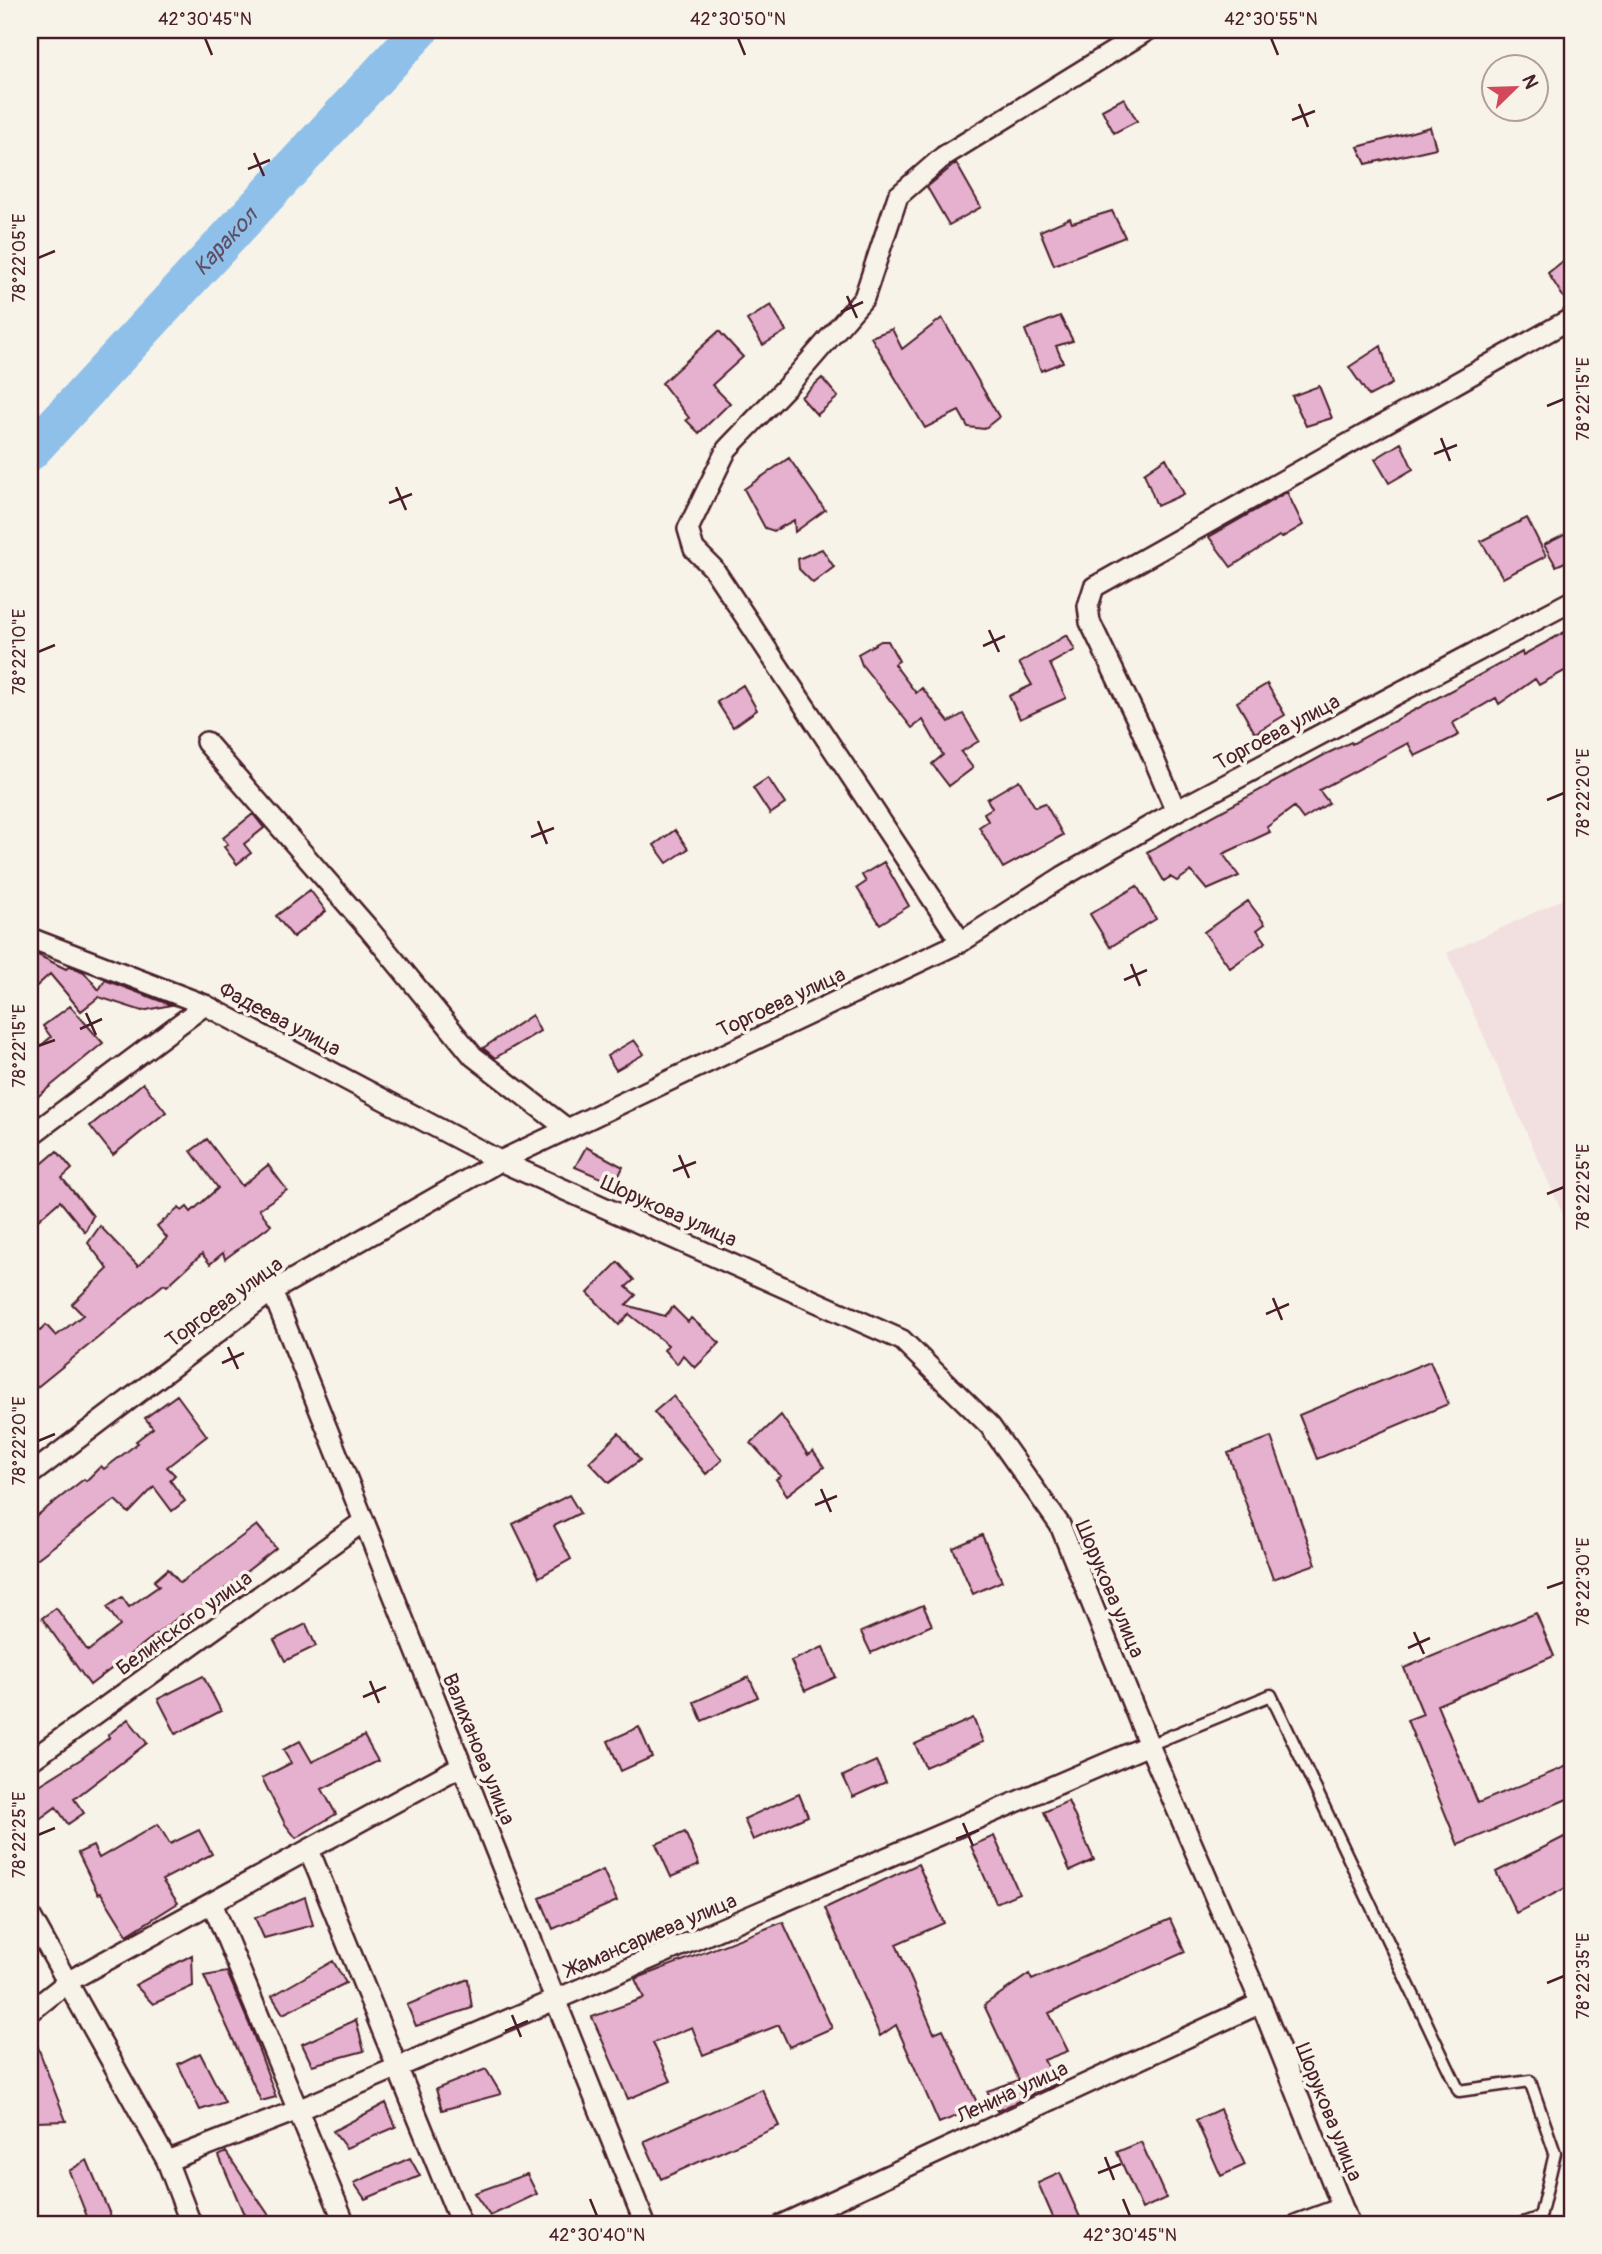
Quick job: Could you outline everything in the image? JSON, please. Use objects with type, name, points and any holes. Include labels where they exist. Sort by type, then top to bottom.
[{"type":"street","points":[[961,942],[713,568],[694,549],[688,529],[727,450],[793,380],[864,298],[898,196],[944,156],[1148,30]]},
{"type":"street","points":[[1176,811],[1140,726],[1090,622],[1088,606],[1094,587],[1572,318]]},
{"type":"street","name":"Торгоева улица","points":[[30,1475],[272,1291],[500,1161],[961,942],[1062,877],[1176,811],[1572,601]]},
{"type":"street","points":[[206,742],[368,928],[473,1056],[566,1128]]},
{"type":"street","name":"Фадеева улица","points":[[30,938],[205,1005],[500,1161]]},
{"type":"street","points":[[30,1136],[205,1005]]},
{"type":"street","name":"Шорукова улица","points":[[500,1161],[902,1340],[990,1426],[1060,1525],[1149,1745],[1261,2003],[1345,2216]]},
{"type":"street","name":"Валиханова улица","points":[[272,1291],[645,2224]]},
{"type":"street","name":"Белинского улица","points":[[30,1761],[364,1521]]},
{"type":"street","name":"Жамансариева улица","points":[[167,2161],[298,2110],[1149,1745]]},
{"type":"street","points":[[30,2012],[69,1982],[461,1766]]},
{"type":"street","points":[[309,1850],[460,2224]]},
{"type":"street","points":[[212,1903],[345,2224]]},
{"type":"street","points":[[30,1915],[167,2161],[191,2224]]},
{"type":"street","name":"Ленина улица","points":[[783,2224],[1261,2003]]},
{"type":"street","points":[[1298,2224],[1345,2216]]},
{"type":"lane","points":[[1149,1745],[1271,1695],[1459,2091],[1530,2081],[1555,2153],[1540,2217],[1520,2224]]},
{"type":"shaded area","points":[[1572,895],[1572,1235],[1447,953]]},
{"type":"building","points":[[1124,98],[1137,121],[1114,133],[1102,110]]},
{"type":"building","points":[[1430,127],[1436,148],[1366,164],[1358,147]]},
{"type":"building","points":[[956,163],[981,207],[949,225],[927,187]]},
{"type":"building","points":[[1112,211],[1125,237],[1054,265],[1040,231],[1070,218],[1072,223]]},
{"type":"building","points":[[1572,254],[1572,306],[1569,306],[1548,273]]},
{"type":"building","points":[[771,305],[786,331],[763,345],[747,320]]},
{"type":"building","points":[[1060,316],[1073,341],[1056,346],[1063,362],[1041,371],[1025,330]]},
{"type":"building","points":[[942,318],[999,417],[984,429],[968,427],[959,411],[925,428],[871,337],[892,329],[902,349]]},
{"type":"building","points":[[719,331],[743,357],[712,385],[730,403],[699,433],[686,420],[689,418],[662,383]]},
{"type":"building","points":[[1381,346],[1392,384],[1369,396],[1349,367]]},
{"type":"building","points":[[822,378],[838,397],[817,415],[801,397]]},
{"type":"building","points":[[1319,386],[1332,418],[1306,426],[1292,396]]},
{"type":"building","points":[[1401,443],[1413,469],[1389,483],[1375,459]]},
{"type":"building","points":[[789,458],[825,510],[795,532],[794,520],[774,531],[765,528],[744,489]]},
{"type":"building","points":[[1166,458],[1184,494],[1157,506],[1144,473]]},
{"type":"building","points":[[1287,492],[1303,525],[1281,538],[1279,536],[1231,567],[1209,537]]},
{"type":"building","points":[[1527,518],[1546,556],[1503,578],[1481,541]]},
{"type":"building","points":[[1572,531],[1572,559],[1556,566],[1544,545]]},
{"type":"building","points":[[822,549],[834,567],[813,583],[799,569],[798,559]]},
{"type":"building","points":[[1572,628],[1572,667],[1539,685],[1535,679],[1499,704],[1496,698],[1453,723],[1459,735],[1415,756],[1408,743],[1319,790],[1329,803],[1303,819],[1294,807],[1267,827],[1270,832],[1223,854],[1239,876],[1207,890],[1191,871],[1177,881],[1170,877],[1164,881],[1147,852],[1324,755],[1351,742],[1352,744]]},
{"type":"building","points":[[1067,635],[1075,650],[1050,664],[1066,698],[1020,719],[1009,696],[1032,685],[1019,663]]},
{"type":"building","points":[[881,641],[888,641],[899,661],[894,664],[916,693],[922,688],[949,722],[963,714],[979,741],[961,752],[973,768],[949,786],[932,764],[943,755],[923,720],[912,728],[862,665],[858,654]]},
{"type":"building","points":[[1267,684],[1285,715],[1255,733],[1237,702]]},
{"type":"building","points":[[743,685],[757,710],[733,727],[717,702]]},
{"type":"building","points":[[768,778],[785,804],[770,814],[753,788]]},
{"type":"building","points":[[1019,780],[1035,807],[1045,803],[1063,835],[1003,868],[979,827],[988,821],[984,813],[992,808],[987,799]]},
{"type":"building","points":[[253,814],[264,828],[244,844],[251,853],[237,864],[224,847],[228,844],[223,838]]},
{"type":"building","points":[[675,830],[688,849],[667,863],[654,845]]},
{"type":"building","points":[[884,862],[909,906],[880,924],[857,888],[866,882],[862,875]]},
{"type":"building","points":[[1137,886],[1156,919],[1110,947],[1090,914]]},
{"type":"building","points":[[310,890],[326,911],[293,937],[276,916]]},
{"type":"building","points":[[1248,901],[1265,924],[1257,930],[1266,942],[1230,968],[1204,932]]},
{"type":"building","points":[[30,951],[66,969],[70,966],[84,972],[99,990],[105,980],[171,1005],[142,1011],[99,997],[81,1011],[50,974],[30,992]]},
{"type":"building","points":[[70,1006],[103,1043],[30,1103],[30,1055],[51,1037],[43,1026]]},
{"type":"building","points":[[532,1015],[540,1031],[495,1058],[483,1048]]},
{"type":"building","points":[[634,1040],[644,1054],[616,1070],[607,1056]]},
{"type":"building","points":[[143,1083],[166,1112],[113,1155],[90,1126]]},
{"type":"building","points":[[207,1139],[242,1186],[268,1165],[287,1190],[259,1209],[271,1225],[225,1259],[223,1253],[210,1264],[202,1254],[167,1286],[164,1284],[30,1393],[30,1319],[40,1331],[46,1325],[56,1336],[83,1315],[72,1304],[108,1269],[88,1243],[100,1226],[138,1266],[167,1238],[157,1226],[179,1208],[182,1211],[187,1207],[191,1212],[218,1188],[191,1151]]},
{"type":"building","points":[[586,1147],[623,1167],[615,1184],[575,1167]]},
{"type":"building","points":[[57,1151],[72,1169],[62,1178],[93,1216],[85,1232],[60,1201],[30,1227],[30,1174]]},
{"type":"building","points":[[618,1262],[634,1280],[626,1287],[636,1295],[626,1305],[665,1316],[673,1307],[688,1322],[691,1318],[720,1343],[695,1368],[683,1355],[677,1364],[664,1350],[668,1345],[629,1314],[619,1325],[588,1293]]},
{"type":"building","points":[[1430,1361],[1448,1404],[1317,1459],[1299,1415]]},
{"type":"building","points":[[177,1395],[207,1436],[167,1467],[175,1475],[170,1480],[185,1501],[172,1511],[154,1487],[129,1513],[115,1500],[30,1564],[30,1521],[84,1479],[86,1481],[101,1466],[104,1469],[138,1443],[136,1441],[153,1428],[145,1418]]},
{"type":"building","points":[[673,1396],[722,1460],[706,1474],[654,1412]]},
{"type":"building","points":[[781,1415],[808,1455],[813,1451],[824,1467],[787,1495],[776,1479],[781,1476],[751,1443]]},
{"type":"building","points":[[619,1433],[640,1460],[609,1483],[589,1462]]},
{"type":"building","points":[[1271,1437],[1316,1564],[1273,1579],[1228,1453]]},
{"type":"building","points":[[569,1495],[580,1513],[554,1526],[571,1559],[539,1577],[513,1524]]},
{"type":"building","points":[[257,1525],[276,1548],[187,1619],[183,1614],[90,1685],[42,1618],[56,1608],[88,1651],[120,1626],[107,1607],[122,1597],[129,1607],[159,1586],[154,1581],[168,1569],[180,1583]]},
{"type":"building","points":[[982,1535],[1002,1581],[973,1594],[953,1548]]},
{"type":"building","points":[[923,1605],[932,1625],[871,1653],[861,1632]]},
{"type":"building","points":[[1536,1613],[1554,1656],[1437,1705],[1478,1803],[1572,1764],[1572,1797],[1458,1845],[1407,1720],[1423,1714],[1404,1668]]},
{"type":"building","points":[[306,1624],[316,1646],[285,1661],[274,1640]]},
{"type":"building","points":[[823,1647],[836,1677],[805,1691],[791,1661]]},
{"type":"building","points":[[203,1676],[221,1711],[176,1734],[158,1699]]},
{"type":"building","points":[[749,1677],[758,1697],[702,1721],[694,1702]]},
{"type":"building","points":[[973,1718],[983,1742],[925,1767],[915,1744]]},
{"type":"building","points":[[128,1719],[147,1743],[74,1799],[84,1813],[68,1824],[56,1807],[30,1826],[30,1791],[81,1759]]},
{"type":"building","points":[[639,1727],[652,1757],[621,1771],[608,1741]]},
{"type":"building","points":[[364,1736],[378,1761],[322,1789],[336,1814],[296,1838],[285,1824],[262,1778],[291,1763],[283,1750],[300,1741],[312,1762]]},
{"type":"building","points":[[876,1761],[886,1782],[853,1797],[843,1776]]},
{"type":"building","points":[[799,1794],[808,1816],[753,1840],[744,1819]]},
{"type":"building","points":[[1068,1801],[1094,1860],[1070,1871],[1044,1812]]},
{"type":"building","points":[[158,1824],[170,1844],[199,1830],[212,1854],[162,1880],[178,1903],[127,1935],[101,1893],[98,1894],[78,1853],[93,1846],[99,1858]]},
{"type":"building","points":[[685,1832],[699,1865],[671,1877],[656,1844]]},
{"type":"building","points":[[1572,1833],[1572,1885],[1516,1913],[1496,1872]]},
{"type":"building","points":[[994,1836],[1019,1893],[996,1903],[971,1846]]},
{"type":"building","points":[[918,1864],[944,1923],[896,1944],[934,2033],[943,2029],[979,2107],[939,2123],[896,2025],[880,2036],[825,1908]]},
{"type":"building","points":[[603,1870],[617,1901],[553,1929],[540,1898]]},
{"type":"building","points":[[305,1897],[313,1925],[264,1938],[255,1918]]},
{"type":"building","points":[[1170,1919],[1185,1952],[1049,2013],[1068,2051],[1044,2060],[1056,2084],[997,2111],[987,2091],[1019,2080],[984,2005],[1029,1974],[1032,1980]]},
{"type":"building","points":[[783,1922],[832,2028],[789,2047],[779,2025],[703,2055],[692,2027],[653,2043],[671,2081],[628,2099],[592,2017],[644,1998],[635,1979]]},
{"type":"building","points":[[192,1955],[193,1986],[153,2004],[135,1985]]},
{"type":"building","points":[[333,1961],[346,1983],[283,2014],[272,1996]]},
{"type":"building","points":[[227,1972],[276,2097],[261,2101],[204,1976]]},
{"type":"building","points":[[468,1979],[472,2008],[416,2026],[407,2005]]},
{"type":"building","points":[[356,2020],[364,2051],[312,2065],[302,2044]]},
{"type":"building","points":[[31,2029],[66,2121],[37,2122],[30,2101]]},
{"type":"building","points":[[200,2053],[225,2102],[200,2110],[178,2064]]},
{"type":"building","points":[[486,2069],[501,2094],[442,2110],[436,2089]]},
{"type":"building","points":[[762,2089],[779,2126],[661,2179],[644,2141]]},
{"type":"building","points":[[386,2103],[396,2127],[346,2148],[333,2131]]},
{"type":"building","points":[[1220,2109],[1245,2165],[1221,2176],[1196,2120]]},
{"type":"building","points":[[1141,2142],[1166,2198],[1142,2209],[1117,2152]]},
{"type":"building","points":[[226,2152],[270,2217],[257,2224],[248,2224],[219,2156]]},
{"type":"building","points":[[410,2158],[420,2176],[365,2199],[354,2183]]},
{"type":"building","points":[[87,2160],[114,2224],[90,2224],[69,2171]]},
{"type":"building","points":[[1060,2173],[1083,2224],[1056,2224],[1038,2183]]},
{"type":"building","points":[[527,2174],[537,2194],[490,2216],[474,2193]]},
{"type":"waterway","name":"Каракол","points":[[30,452],[420,30]]}]
